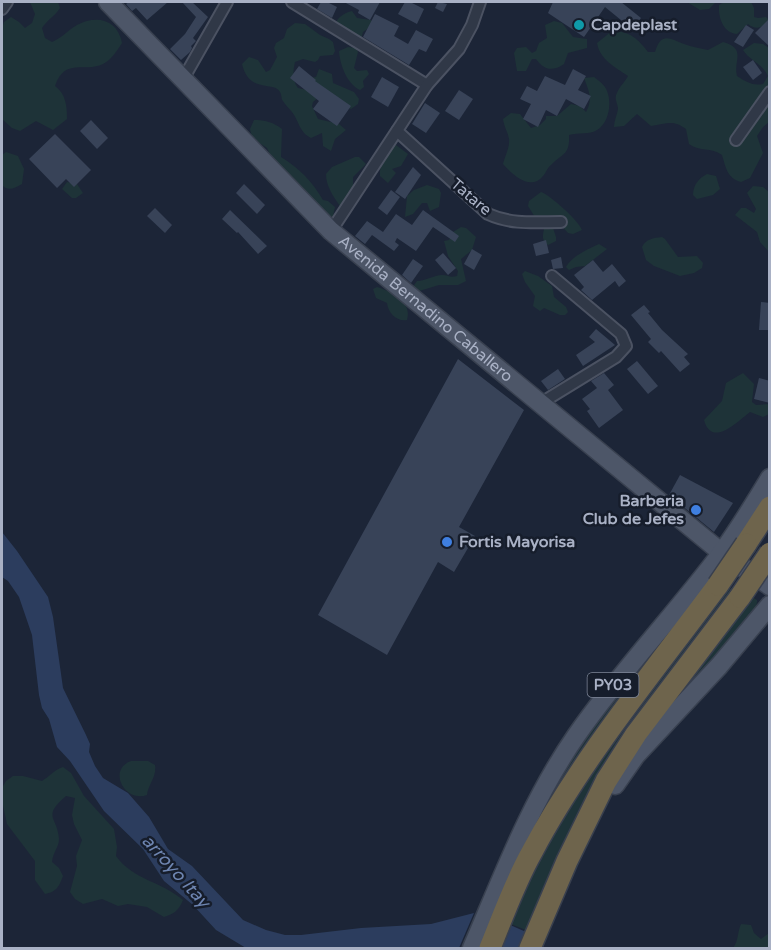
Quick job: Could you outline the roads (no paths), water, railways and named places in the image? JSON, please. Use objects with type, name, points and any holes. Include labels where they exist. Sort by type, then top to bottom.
[{"type":"highway","name":"PY03","points":[[490,948],[496,914],[558,807],[614,724],[718,585],[770,507]]},
{"type":"highway","name":"PY03","points":[[534,939],[567,861],[606,781],[636,734],[740,597],[770,552]]},
{"type":"main road","name":"Avenida Bernadino Caballero","points":[[108,2],[182,81],[330,231],[722,552],[770,586]]},
{"type":"main road","name":"PY03","points":[[472,948],[496,914],[543,790],[574,739],[608,691],[722,552],[770,478]]},
{"type":"main road","name":"PY03","points":[[534,939],[612,789],[636,754],[719,666],[770,605]]},
{"type":"street","points":[[2,9],[7,2]]},
{"type":"street","points":[[182,81],[227,2]]},
{"type":"street","points":[[292,2],[428,85]]},
{"type":"street","points":[[330,231],[428,85],[459,49],[472,25],[480,2]]},
{"type":"street","points":[[736,140],[770,92]]},
{"type":"street","name":"Tatare","points":[[397,131],[489,214],[502,220],[561,222]]},
{"type":"street","points":[[541,404],[616,357],[626,346],[621,334],[552,276]]},
{"type":"water","name":"arroyo Itay","points":[[2,532],[48,597],[63,688],[90,744],[89,752],[95,766],[103,778],[128,793],[149,817],[168,849],[192,866],[243,920],[285,935],[301,935],[361,928],[431,924],[474,913],[459,948],[246,948],[216,930],[193,905],[164,881],[143,849],[104,811],[70,761],[57,747],[39,695],[32,635],[19,597],[8,581],[2,577]]},
{"type":"water","points":[[508,924],[526,932],[519,948],[498,948]]},
{"type":"place","name":"Capdeplast","points":[[579,25]]},
{"type":"place","name":"Barberia Club de Jefes","points":[[696,510]]},
{"type":"place","name":"Fortis Mayorisa","points":[[447,542]]}]
